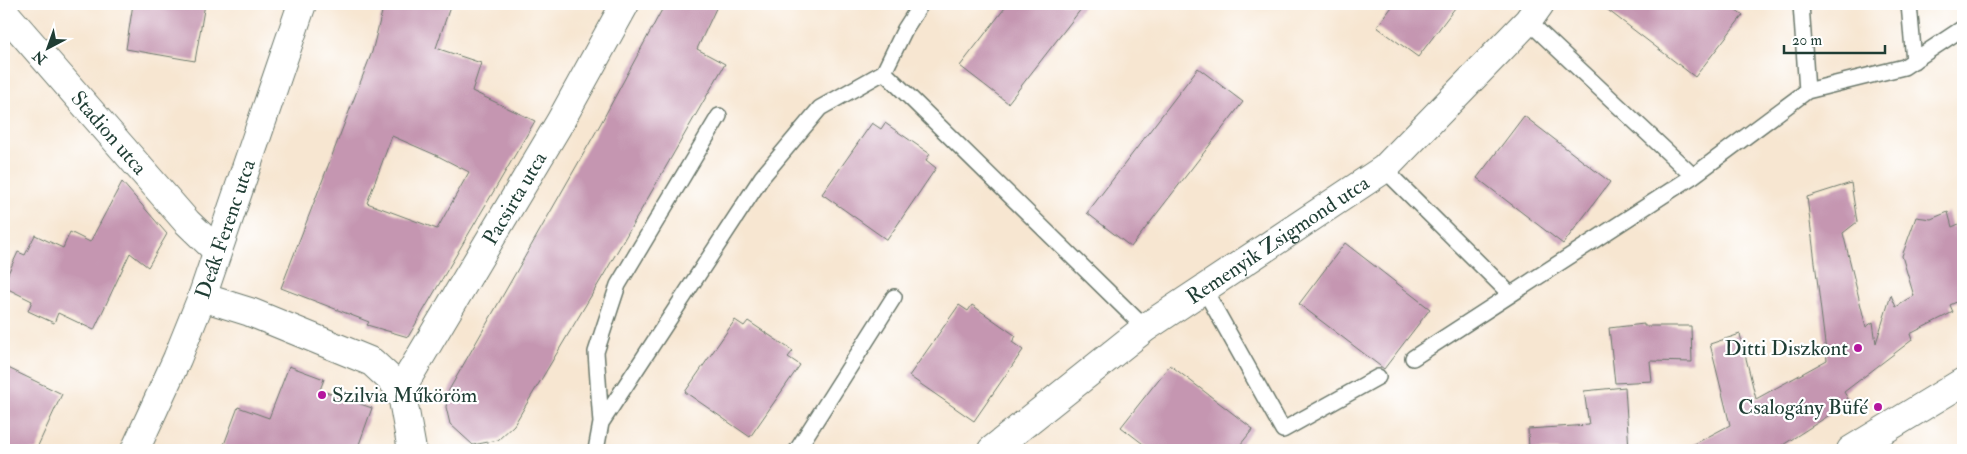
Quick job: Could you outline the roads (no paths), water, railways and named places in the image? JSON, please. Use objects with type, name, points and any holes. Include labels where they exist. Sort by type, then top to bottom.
[{"type":"street","name":"Deák Ferenc utca","points":[[135,450],[177,359],[202,297],[216,250],[302,4]]},
{"type":"street","name":"Pacsirta utca","points":[[401,389],[560,122],[625,4]]},
{"type":"street","name":"Stadion utca","points":[[4,12],[187,222],[216,250]]},
{"type":"street","name":"Remenyik Zsigmond utca","points":[[992,450],[1145,328],[1384,169],[1534,12]]},
{"type":"street","points":[[202,297],[250,312],[372,362],[401,389],[412,450]]},
{"type":"street","points":[[1851,450],[1963,382]]},
{"type":"lane","points":[[601,423],[762,177],[820,108],[884,72],[905,29],[921,4]]},
{"type":"lane","points":[[1801,4],[1808,90]]},
{"type":"lane","points":[[1909,4],[1914,61]]},
{"type":"lane","points":[[1534,12],[1693,176]]},
{"type":"lane","points":[[1413,358],[1693,176],[1808,90],[1904,67],[1963,28]]},
{"type":"lane","points":[[884,72],[1145,328]]},
{"type":"lane","points":[[596,450],[601,423],[596,352],[618,285],[719,116]]},
{"type":"lane","points":[[1384,169],[1509,294]]},
{"type":"lane","points":[[1204,289],[1283,430],[1378,377]]},
{"type":"lane","points":[[796,450],[894,297]]},
{"type":"place","name":"Ditti Diszkont","points":[[1858,348]]},
{"type":"place","name":"Szilvia Műköröm","points":[[322,395]]},
{"type":"place","name":"Csalogány Büfé","points":[[1878,407]]}]
